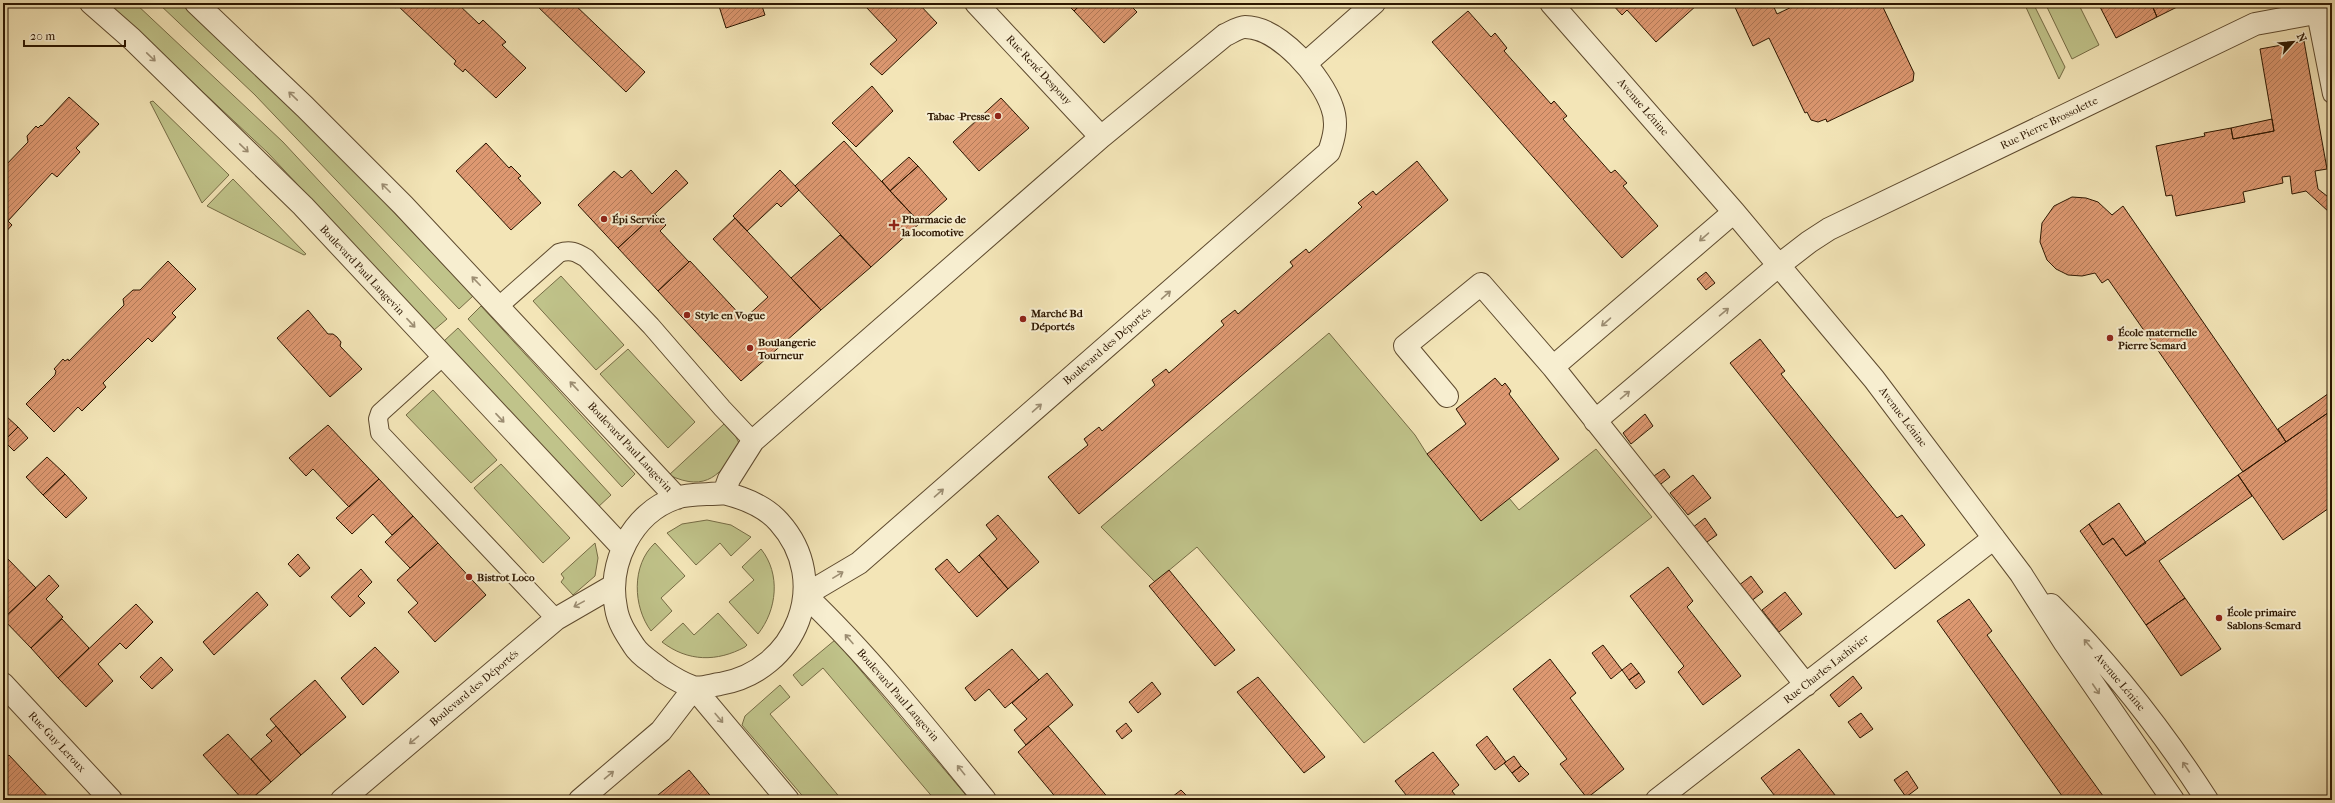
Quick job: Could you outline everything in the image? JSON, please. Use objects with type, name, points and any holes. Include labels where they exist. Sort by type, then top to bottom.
[{"type":"street","name":"Boulevard Paul Langevin","points":[[91,3],[132,39],[303,206],[442,357],[622,547]]},
{"type":"street","name":"Boulevard Paul Langevin","points":[[196,3],[370,172],[499,306],[677,498]]},
{"type":"street","name":"Rue René Despouy","points":[[976,3],[1101,137]]},
{"type":"street","points":[[1305,64],[1374,3]]},
{"type":"street","name":"Avenue Lénine","points":[[1551,3],[1734,212],[1874,379],[2021,574],[2090,680],[2173,800]]},
{"type":"street","name":"Rue Pierre Brossolette","points":[[1778,266],[1808,242],[1829,229],[2255,24],[2324,12]]},
{"type":"street","name":"Boulevard des Déportés","points":[[724,493],[729,479],[753,441],[1101,137],[1225,36],[1243,27],[1258,29],[1289,47],[1305,64],[1332,107],[1335,134],[1329,152],[859,563],[805,595]]},
{"type":"street","points":[[1553,367],[1734,212]]},
{"type":"street","points":[[1595,421],[1778,266]]},
{"type":"street","points":[[1447,396],[1405,346],[1481,284],[1553,367],[1806,685]]},
{"type":"street","points":[[580,800],[661,731],[694,688],[727,682],[751,674],[772,661],[788,642],[800,620],[805,595],[803,569],[795,544],[779,522],[762,508],[741,498],[724,493],[677,498],[658,506],[643,518],[622,547],[613,586],[616,609],[624,631],[637,651],[666,673],[694,688],[788,800]]},
{"type":"street","name":"Rue Charles Lachivier","points":[[1658,800],[1994,538]]},
{"type":"street","name":"Avenue Lénine","points":[[2021,574],[2078,632],[2138,702],[2207,800]]},
{"type":"street","name":"Boulevard des Déportés","points":[[342,800],[556,619],[613,586]]},
{"type":"street","name":"Boulevard Paul Langevin","points":[[805,595],[842,632],[902,699],[985,800]]},
{"type":"street","name":"Rue Guy Leroux","points":[[3,684],[112,800]]},
{"type":"lane","points":[[2324,12],[2332,94]]},
{"type":"lane","points":[[499,306],[559,253],[568,250],[577,252],[586,258],[651,326],[722,408],[753,441]]},
{"type":"lane","points":[[442,357],[380,413],[378,419],[380,433],[556,619]]},
{"type":"green space","points":[[108,3],[135,3],[283,142],[447,319],[434,330],[268,153]]},
{"type":"green space","points":[[158,3],[184,3],[333,148],[473,296],[459,309],[255,95]]},
{"type":"green space","points":[[2024,3],[2033,3],[2065,67],[2059,79]]},
{"type":"green space","points":[[2045,3],[2078,3],[2099,45],[2072,59]]},
{"type":"green space","points":[[153,101],[229,175],[202,203],[150,102]]},
{"type":"green space","points":[[233,179],[306,254],[304,255],[207,206]]},
{"type":"green space","points":[[561,276],[624,345],[596,370],[533,301]]},
{"type":"green space","points":[[481,306],[635,474],[622,487],[468,319]]},
{"type":"green space","points":[[458,328],[611,495],[597,508],[444,341]]},
{"type":"green space","points":[[1329,333],[1415,435],[1427,454],[1509,498],[1519,510],[1596,449],[1652,517],[1364,743],[1197,547],[1155,582],[1101,527]]},
{"type":"green space","points":[[628,349],[695,422],[668,448],[600,374]]},
{"type":"green space","points":[[433,390],[497,460],[471,483],[406,415]]},
{"type":"green space","points":[[724,424],[736,437],[740,445],[719,472],[712,478],[693,482],[669,475]]},
{"type":"green space","points":[[501,464],[570,538],[543,563],[474,488]]},
{"type":"green space","points":[[707,520],[731,525],[751,537],[731,556],[720,543],[696,565],[667,533],[682,524]]},
{"type":"green space","points":[[595,543],[598,558],[595,576],[573,595],[561,582],[564,578],[561,574]]},
{"type":"green space","points":[[655,543],[685,576],[661,598],[672,611],[651,631],[641,610],[637,586],[638,574],[642,563],[647,552]]},
{"type":"green space","points":[[761,549],[772,569],[774,592],[773,603],[769,614],[758,634],[729,602],[754,580],[742,567]]},
{"type":"green space","points":[[718,613],[747,645],[745,647],[724,655],[703,658],[682,653],[672,649],[662,642],[683,623],[694,635]]},
{"type":"green space","points":[[835,640],[970,800],[935,800],[823,668],[802,686],[793,675]]},
{"type":"green space","points":[[780,685],[790,697],[770,714],[842,800],[806,800],[742,725],[745,716]]},
{"type":"building","points":[[390,3],[457,3],[479,24],[483,20],[506,42],[502,45],[526,68],[496,98],[465,69],[463,72],[454,64],[456,61],[397,5],[396,8]]},
{"type":"building","points":[[573,3],[645,72],[626,92],[535,4]]},
{"type":"building","points":[[718,3],[761,3],[765,15],[726,28]]},
{"type":"building","points":[[870,3],[918,3],[937,23],[882,75],[870,64],[897,40],[866,7]]},
{"type":"building","points":[[1066,3],[1082,3],[1074,11]]},
{"type":"building","points":[[1082,3],[1128,3],[1137,12],[1104,43],[1074,11]]},
{"type":"building","points":[[1611,3],[1695,3],[1697,5],[1656,42],[1627,10],[1622,15]]},
{"type":"building","points":[[1733,3],[1772,3],[1777,14],[1800,3],[1881,3],[1914,73],[1913,81],[1827,122],[1826,119],[1818,122],[1811,120],[1807,112],[1805,113],[1769,38],[1753,46]]},
{"type":"building","points":[[2098,3],[2151,3],[2157,17],[2116,38]]},
{"type":"building","points":[[2151,3],[2185,3],[2157,17]]},
{"type":"building","points":[[1468,11],[1491,37],[1495,33],[1507,48],[1504,51],[1551,104],[1554,101],[1567,116],[1563,119],[1611,173],[1615,170],[1627,183],[1623,186],[1658,226],[1622,258],[1432,42]]},
{"type":"building","points":[[2304,41],[2327,169],[2315,171],[2318,189],[2332,200],[2332,230],[2329,212],[2306,191],[2292,194],[2290,176],[2282,177],[2283,183],[2243,192],[2245,202],[2176,216],[2172,195],[2166,196],[2156,146],[2205,136],[2204,133],[2231,128],[2233,139],[2274,131],[2260,49]]},
{"type":"building","points":[[872,86],[893,111],[856,147],[832,123]]},
{"type":"building","points":[[69,97],[99,124],[76,148],[80,152],[57,177],[52,173],[8,221],[12,225],[3,235],[3,168],[28,142],[27,136],[36,126],[38,128],[41,125],[42,126]]},
{"type":"building","points":[[1001,98],[1029,128],[979,171],[953,142]]},
{"type":"building","points":[[2272,119],[2274,131],[2233,139],[2231,128]]},
{"type":"building","points":[[844,141],[920,223],[871,267],[795,186]]},
{"type":"building","points":[[486,143],[509,168],[511,166],[521,176],[518,178],[541,203],[511,230],[456,171]]},
{"type":"building","points":[[909,157],[918,166],[890,191],[882,181]]},
{"type":"building","points":[[1417,161],[1448,200],[1079,514],[1048,477],[1088,445],[1084,439],[1099,427],[1102,431],[1155,385],[1152,380],[1166,369],[1169,373],[1224,325],[1221,321],[1235,310],[1238,314],[1293,266],[1290,262],[1306,249],[1309,253],[1362,207],[1358,203],[1373,191],[1376,195]]},
{"type":"building","points":[[918,166],[947,199],[920,223],[890,191]]},
{"type":"building","points":[[631,170],[652,194],[676,170],[688,183],[618,248],[578,205],[614,171],[622,178]]},
{"type":"building","points":[[780,170],[799,190],[781,207],[777,203],[747,231],[733,216]]},
{"type":"building","points":[[2072,197],[2086,198],[2098,202],[2112,215],[2123,206],[2286,442],[2243,472],[2108,279],[2102,283],[2095,273],[2082,276],[2068,275],[2056,269],[2047,260],[2040,242],[2042,223],[2054,206]]},
{"type":"building","points":[[655,214],[666,225],[660,231],[689,262],[658,291],[618,248]]},
{"type":"building","points":[[735,218],[821,310],[741,381],[658,291],[690,261],[744,319],[768,297],[713,239]]},
{"type":"building","points":[[840,235],[871,267],[821,310],[791,278]]},
{"type":"building","points":[[168,261],[196,289],[172,313],[176,317],[152,342],[148,338],[103,383],[106,387],[82,411],[78,407],[54,432],[26,404],[55,375],[56,371],[54,369],[63,359],[65,361],[68,359],[69,361],[124,305],[123,299],[133,290],[140,290]]},
{"type":"building","points":[[1706,272],[1715,283],[1706,290],[1697,279]]},
{"type":"building","points":[[308,310],[328,334],[333,334],[337,337],[341,342],[340,346],[362,369],[330,397],[277,338]]},
{"type":"building","points":[[1760,339],[1785,371],[1781,374],[1897,518],[1902,515],[1925,545],[1895,569],[1730,363]]},
{"type":"building","points":[[1495,378],[1502,386],[1505,383],[1511,391],[1509,394],[1559,459],[1481,521],[1427,454],[1466,424],[1456,409]]},
{"type":"building","points":[[2332,391],[2332,410],[2286,442],[2278,429]]},
{"type":"building","points":[[2332,410],[2332,506],[2283,540],[2238,475]]},
{"type":"building","points":[[1645,414],[1653,426],[1631,444],[1623,433]]},
{"type":"building","points":[[6,416],[18,427],[4,441],[3,419]]},
{"type":"building","points":[[328,425],[379,479],[349,507],[313,469],[306,476],[289,458]]},
{"type":"building","points":[[18,427],[28,438],[14,451],[4,441]]},
{"type":"building","points":[[47,457],[65,474],[43,495],[26,477]]},
{"type":"building","points":[[1664,469],[1670,477],[1657,487],[1651,478]]},
{"type":"building","points":[[65,474],[87,498],[66,518],[43,495]]},
{"type":"building","points":[[1693,475],[1711,498],[1688,515],[1670,493]]},
{"type":"building","points":[[2238,475],[2252,496],[2159,561],[2185,598],[2146,625],[2080,531],[2089,524],[2103,545],[2113,538],[2126,556]]},
{"type":"building","points":[[379,479],[413,516],[392,535],[373,514],[352,534],[336,518]]},
{"type":"building","points":[[2119,503],[2146,543],[2126,556],[2113,538],[2103,545],[2089,524]]},
{"type":"building","points":[[998,515],[1039,562],[1008,589],[979,555],[997,539],[986,525]]},
{"type":"building","points":[[413,516],[438,543],[410,568],[385,542]]},
{"type":"building","points":[[1705,518],[1717,535],[1704,544],[1692,528]]},
{"type":"building","points":[[438,543],[486,595],[435,642],[408,612],[418,603],[397,580]]},
{"type":"building","points":[[298,554],[310,568],[300,577],[288,564]]},
{"type":"building","points":[[979,555],[1008,589],[977,617],[935,569],[947,559],[959,573]]},
{"type":"building","points":[[7,558],[36,588],[3,619],[3,561]]},
{"type":"building","points":[[1668,567],[1693,601],[1687,607],[1741,676],[1703,705],[1678,672],[1684,666],[1630,596]]},
{"type":"building","points":[[361,569],[372,582],[358,596],[365,603],[350,617],[331,597]]},
{"type":"building","points":[[1169,570],[1235,650],[1215,666],[1149,586]]},
{"type":"building","points":[[49,575],[59,586],[46,599],[63,617],[31,648],[3,619]]},
{"type":"building","points":[[1751,576],[1763,592],[1750,602],[1738,586]]},
{"type":"building","points":[[257,592],[268,605],[214,655],[203,642]]},
{"type":"building","points":[[1785,592],[1802,614],[1779,632],[1762,610]]},
{"type":"building","points":[[2185,598],[2221,649],[2181,676],[2146,625]]},
{"type":"building","points":[[1969,599],[1992,631],[1987,635],[2106,800],[2065,800],[1937,621]]},
{"type":"building","points":[[136,604],[153,622],[126,649],[120,643],[98,664],[113,681],[86,707],[58,678]]},
{"type":"building","points":[[62,619],[89,648],[58,678],[31,648]]},
{"type":"building","points":[[1603,645],[1622,670],[1611,679],[1592,653]]},
{"type":"building","points":[[375,647],[399,672],[363,705],[341,678]]},
{"type":"building","points":[[1012,649],[1039,680],[1005,708],[989,689],[975,701],[965,688]]},
{"type":"building","points":[[161,657],[173,670],[152,689],[140,677]]},
{"type":"building","points":[[1550,659],[1576,693],[1570,698],[1624,769],[1587,798],[1560,764],[1567,759],[1513,689]]},
{"type":"building","points":[[1631,663],[1639,673],[1629,680],[1622,670]]},
{"type":"building","points":[[1047,673],[1073,705],[1026,745],[1014,730],[1027,719],[1012,703]]},
{"type":"building","points":[[1639,673],[1645,682],[1636,689],[1629,680]]},
{"type":"building","points":[[1853,676],[1862,688],[1839,707],[1830,695]]},
{"type":"building","points":[[1258,677],[1325,757],[1304,773],[1237,692]]},
{"type":"building","points":[[315,680],[346,717],[301,755],[270,719]]},
{"type":"building","points":[[1152,682],[1161,694],[1138,713],[1129,702]]},
{"type":"building","points":[[1861,713],[1873,729],[1860,738],[1848,722]]},
{"type":"building","points":[[1126,723],[1132,731],[1122,739],[1116,731]]},
{"type":"building","points":[[276,726],[301,755],[271,782],[251,759],[272,741],[266,735]]},
{"type":"building","points":[[1048,726],[1110,800],[1058,800],[1018,752]]},
{"type":"building","points":[[228,734],[271,782],[250,800],[243,800],[203,755]]},
{"type":"building","points":[[1487,736],[1506,762],[1495,770],[1476,745]]},
{"type":"building","points":[[1799,749],[1839,800],[1778,800],[1761,778]]},
{"type":"building","points":[[1433,752],[1459,785],[1452,791],[1459,800],[1410,800],[1395,781]]},
{"type":"building","points":[[9,755],[51,800],[3,800],[3,760]]},
{"type":"building","points":[[1514,756],[1521,766],[1512,773],[1504,763]]},
{"type":"building","points":[[1521,766],[1529,774],[1519,782],[1512,773]]},
{"type":"building","points":[[689,770],[714,800],[653,799]]},
{"type":"building","points":[[1907,771],[1918,788],[1906,797],[1894,780]]},
{"type":"building","points":[[1181,790],[1189,798],[1175,800],[1172,797]]},
{"type":"place","name":"Tabac -Presse","points":[[998,116]]},
{"type":"place","name":"Épi Service","points":[[604,219]]},
{"type":"place","name":"Pharmacie de la locomotive","points":[[894,225]]},
{"type":"place","name":"Style en Vogue","points":[[687,315]]},
{"type":"place","name":"Marché Bd Déportés","points":[[1023,319]]},
{"type":"place","name":"École maternelle Pierre Semard","points":[[2110,338]]},
{"type":"place","name":"Boulangerie Tourneur","points":[[750,348]]},
{"type":"place","name":"Bistrot Loco","points":[[469,577]]},
{"type":"place","name":"École primaire Sablons-Semard","points":[[2219,618]]}]
